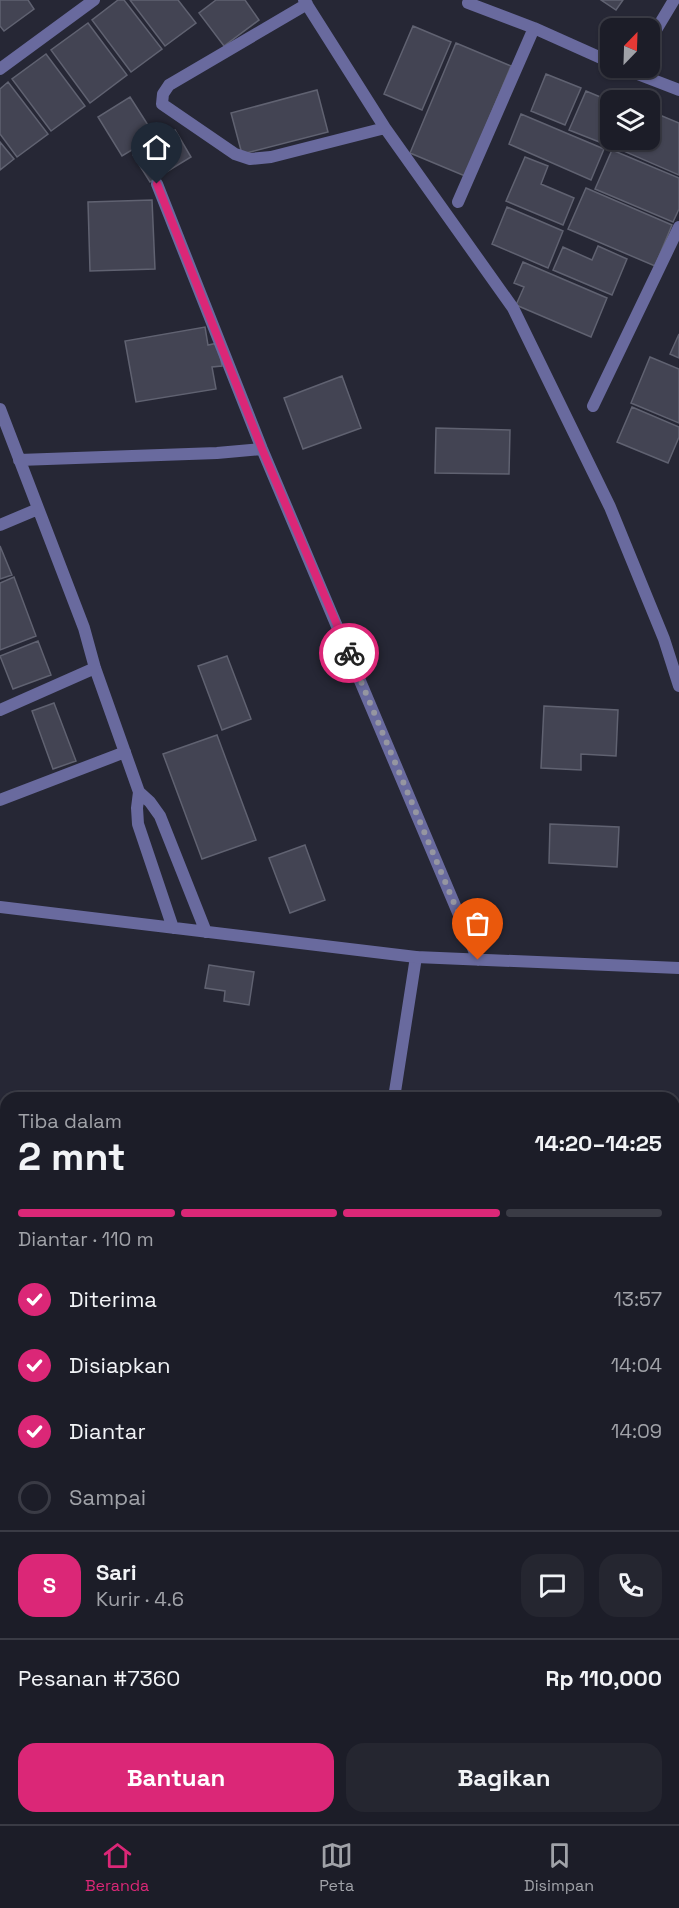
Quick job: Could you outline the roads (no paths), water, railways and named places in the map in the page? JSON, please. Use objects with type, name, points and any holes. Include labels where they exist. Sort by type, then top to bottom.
[{"type":"street","points":[[0,69],[94,0]]},
{"type":"street","points":[[660,23],[674,0]]},
{"type":"street","points":[[385,128],[271,158],[250,159],[235,154],[162,104],[163,94],[169,85],[306,2],[385,128],[513,308],[610,507],[664,639],[679,686]]},
{"type":"street","points":[[468,3],[534,28],[600,58]]},
{"type":"street","points":[[458,202],[534,28]]},
{"type":"street","points":[[650,78],[679,90]]},
{"type":"street","points":[[157,184],[262,449],[478,960]]},
{"type":"street","points":[[593,406],[679,227]]},
{"type":"street","points":[[0,409],[84,628],[95,668],[139,792],[160,816],[206,932]]},
{"type":"street","points":[[19,460],[262,449]]},
{"type":"street","points":[[0,525],[38,509]]},
{"type":"street","points":[[0,710],[95,668]]},
{"type":"street","points":[[0,800],[125,752]]},
{"type":"street","points":[[139,792],[136,808],[138,824],[173,928]]},
{"type":"street","points":[[0,907],[416,957],[679,968]]},
{"type":"street","points":[[395,1092],[416,957]]}]
